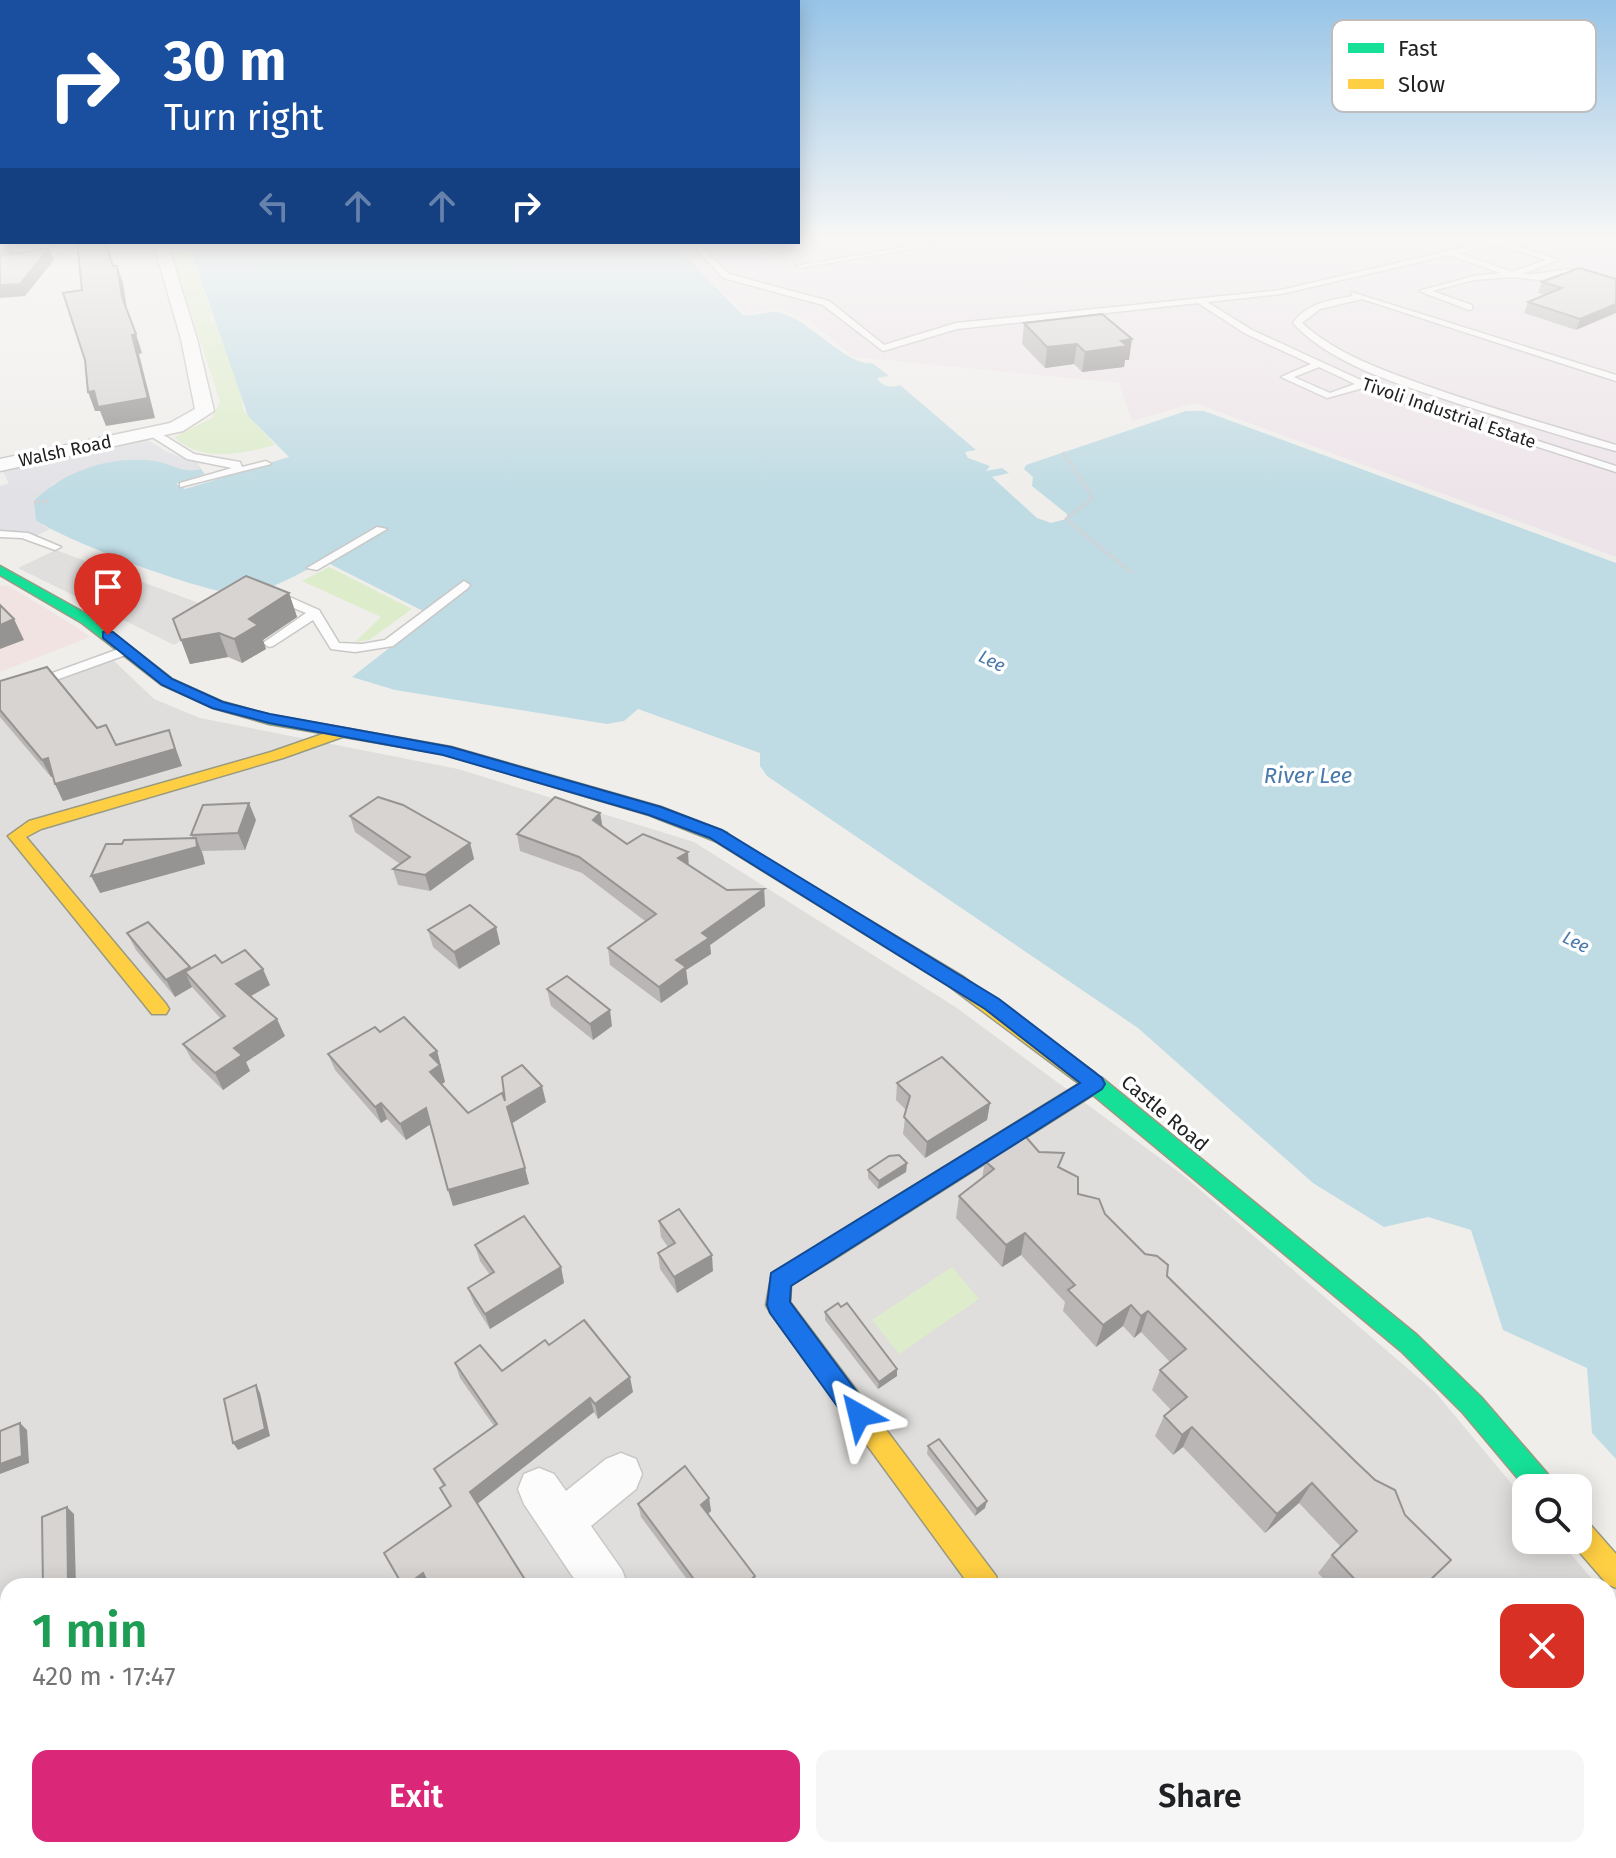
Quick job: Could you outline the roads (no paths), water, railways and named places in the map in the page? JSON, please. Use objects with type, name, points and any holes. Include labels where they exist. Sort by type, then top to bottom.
[{"type":"main road","name":"Castle Road","points":[[0,570],[47,595],[127,650],[167,682],[218,705],[269,719],[461,754],[655,811],[716,834],[992,1004],[1095,1084],[1409,1343],[1472,1405],[1531,1474]]},
{"type":"main road","points":[[159,1009],[16,836],[35,825],[277,755],[346,731]]},
{"type":"main road","points":[[980,1578],[778,1305],[780,1280],[1095,1084]]},
{"type":"main road","points":[[1592,1547],[1616,1575]]},
{"type":"street","name":"Walsh Road","points":[[0,465],[153,433],[200,416],[205,405],[182,323]]},
{"type":"street","points":[[601,1578],[551,1505],[621,1474]]},
{"type":"lane","points":[[851,323],[883,348],[956,326],[990,323]]},
{"type":"lane","name":"Tivoli Industrial Estate","points":[[1234,323],[1386,395],[1616,469]]},
{"type":"lane","points":[[1297,323],[1316,342],[1364,364],[1616,448]]},
{"type":"lane","points":[[1443,323],[1616,378]]},
{"type":"lane","points":[[1319,364],[1286,377],[1330,396],[1363,385]]},
{"type":"lane","points":[[153,433],[191,457],[235,464]]},
{"type":"lane","points":[[172,479],[235,464],[263,460],[184,485],[238,469],[235,464]]},
{"type":"lane","points":[[313,568],[381,529]]},
{"type":"lane","points":[[0,534],[24,535],[55,547]]},
{"type":"lane","points":[[271,594],[315,613],[335,646],[346,649],[389,643],[464,585]]},
{"type":"lane","points":[[269,643],[315,613]]},
{"type":"lane","points":[[0,696],[127,650]]},
{"type":"water","name":"River Lee","points":[[216,323],[802,323],[842,352],[872,363],[889,376],[877,378],[884,385],[900,385],[976,450],[965,452],[968,458],[990,466],[986,471],[1002,468],[1009,473],[992,477],[1037,518],[1051,523],[1066,519],[1067,514],[1032,486],[1033,477],[1024,469],[1026,465],[1186,411],[1204,411],[1616,563],[1616,1459],[1592,1433],[1587,1368],[1503,1330],[1471,1230],[1428,1217],[1384,1227],[1313,1183],[1138,1028],[767,776],[760,766],[760,753],[638,709],[624,721],[607,724],[395,690],[352,677],[469,586],[461,583],[423,611],[328,563],[384,531],[378,527],[279,584],[247,594],[230,593],[172,578],[74,540],[36,520],[34,501],[46,490],[74,474],[105,463],[154,461],[183,469],[201,469],[205,474],[176,484],[185,489],[289,457],[248,416]]},
{"type":"water label","name":"Lee","points":[[992,661]]},
{"type":"water label","name":"Lee","points":[[1576,942]]}]
